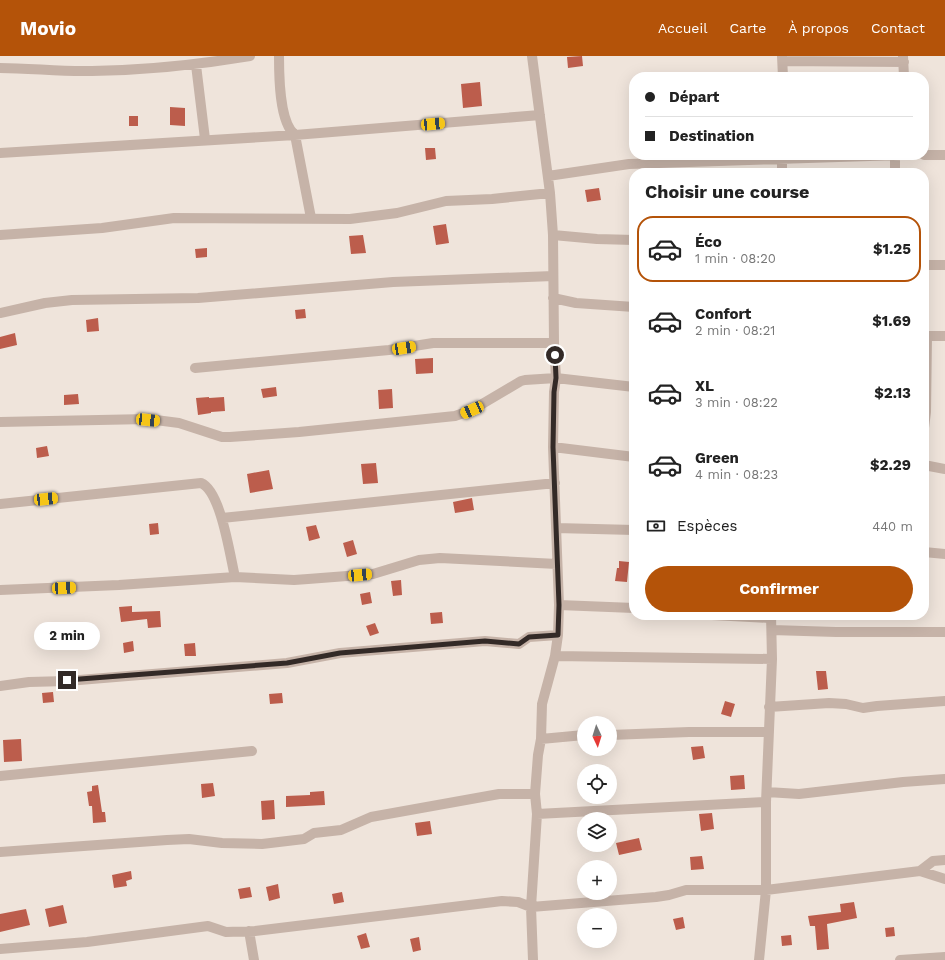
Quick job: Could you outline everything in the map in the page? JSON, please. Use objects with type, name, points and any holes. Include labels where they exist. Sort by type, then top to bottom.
[{"type":"street","points":[[0,68],[90,71],[138,70],[196,65],[250,56]]},
{"type":"street","points":[[279,56],[279,84],[285,116],[288,128],[295,135],[311,218]]},
{"type":"street","points":[[532,56],[550,193],[553,235],[554,343],[556,378],[554,392],[553,447],[559,605],[558,635],[555,656],[542,704],[541,739],[538,755],[535,794],[536,814],[531,907],[533,960]]},
{"type":"street","points":[[782,72],[782,58],[903,59],[904,72]]},
{"type":"street","points":[[196,65],[205,139]]},
{"type":"street","points":[[0,153],[205,139],[295,135],[540,115]]},
{"type":"street","points":[[929,155],[945,154]]},
{"type":"street","points":[[548,176],[629,164],[716,160]]},
{"type":"street","points":[[0,235],[102,228],[174,218],[350,219],[397,213],[446,201],[492,199],[550,193]]},
{"type":"street","points":[[553,235],[629,240]]},
{"type":"street","points":[[929,265],[945,266]]},
{"type":"street","points":[[0,313],[45,303],[72,300],[198,298],[393,282],[553,276]]},
{"type":"street","points":[[554,298],[576,303],[629,307]]},
{"type":"street","points":[[929,336],[945,336]]},
{"type":"street","points":[[195,368],[389,350],[433,343],[554,343]]},
{"type":"street","points":[[0,422],[148,420],[179,423],[222,437],[299,432],[455,416],[472,410],[521,381],[556,378],[629,386]]},
{"type":"street","points":[[553,447],[629,456]]},
{"type":"street","points":[[929,466],[945,469]]},
{"type":"street","points":[[0,504],[201,483],[206,485],[212,492],[222,518],[235,577]]},
{"type":"street","points":[[222,518],[555,483]]},
{"type":"street","points":[[556,528],[629,530]]},
{"type":"street","points":[[929,552],[945,554]]},
{"type":"street","points":[[0,590],[119,585],[235,577],[294,580],[373,574],[418,560],[440,558],[557,564]]},
{"type":"street","points":[[559,605],[629,608]]},
{"type":"street","points":[[759,960],[766,890],[769,707],[772,659],[771,620]]},
{"type":"street","points":[[772,630],[836,632],[945,632]]},
{"type":"street","points":[[0,686],[29,682],[287,663],[340,653],[485,641],[519,644],[529,637],[558,635]]},
{"type":"street","points":[[555,656],[772,659]]},
{"type":"street","points":[[769,707],[829,702],[863,708],[945,701]]},
{"type":"street","points":[[617,735],[689,732],[769,732]]},
{"type":"street","points":[[541,739],[577,736]]},
{"type":"street","points":[[0,776],[252,751]]},
{"type":"street","points":[[536,814],[767,797],[903,782],[945,779]]},
{"type":"street","points":[[0,852],[189,839],[222,843],[262,844],[304,839],[314,833],[341,830],[370,817],[499,794],[535,794]]},
{"type":"street","points":[[920,871],[933,861],[945,860]]},
{"type":"street","points":[[0,949],[87,942],[208,926],[226,932],[249,931],[502,901],[518,902],[531,907],[656,897],[686,890],[766,890],[920,871],[945,879]]},
{"type":"street","points":[[249,931],[254,960]]},
{"type":"street","points":[[900,960],[945,957]]},
{"type":"building","points":[[582,56],[583,66],[568,68],[567,57]]},
{"type":"building","points":[[480,82],[482,106],[463,108],[461,84]]},
{"type":"building","points":[[170,107],[185,108],[185,126],[170,125]]},
{"type":"building","points":[[129,116],[138,116],[138,126],[129,126]]},
{"type":"building","points":[[425,148],[435,148],[436,159],[426,160]]},
{"type":"building","points":[[599,188],[601,200],[587,202],[585,190]]},
{"type":"building","points":[[446,224],[449,243],[436,245],[433,226]]},
{"type":"building","points":[[363,235],[366,253],[351,254],[349,236]]},
{"type":"building","points":[[207,248],[207,257],[196,258],[195,249]]},
{"type":"building","points":[[305,309],[306,318],[296,319],[295,310]]},
{"type":"building","points":[[98,318],[99,331],[87,332],[86,320]]},
{"type":"building","points":[[15,333],[17,345],[0,349],[0,337]]},
{"type":"building","points":[[433,358],[433,373],[416,374],[415,359]]},
{"type":"building","points":[[276,387],[277,396],[263,398],[261,389]]},
{"type":"building","points":[[392,389],[393,408],[379,409],[378,390]]},
{"type":"building","points":[[78,394],[79,404],[64,405],[64,395]]},
{"type":"building","points":[[224,397],[225,411],[198,415],[196,398]]},
{"type":"building","points":[[47,446],[49,456],[37,458],[36,448]]},
{"type":"building","points":[[376,463],[378,483],[363,484],[361,464]]},
{"type":"building","points":[[269,470],[273,489],[250,493],[247,474]]},
{"type":"building","points":[[472,498],[474,510],[455,513],[453,502]]},
{"type":"building","points":[[158,523],[159,534],[150,535],[149,524]]},
{"type":"building","points":[[316,525],[320,538],[309,541],[306,527]]},
{"type":"building","points":[[353,540],[357,554],[347,557],[343,543]]},
{"type":"building","points":[[619,561],[629,562],[627,582],[615,581],[617,568],[619,568]]},
{"type":"building","points":[[401,580],[402,595],[393,596],[391,581]]},
{"type":"building","points":[[370,592],[372,603],[362,605],[360,594]]},
{"type":"building","points":[[132,606],[132,612],[160,611],[161,627],[148,628],[147,619],[121,622],[119,607]]},
{"type":"building","points":[[442,612],[443,623],[431,624],[430,613]]},
{"type":"building","points":[[375,623],[379,633],[370,636],[366,626]]},
{"type":"building","points":[[133,641],[134,651],[124,653],[123,643]]},
{"type":"building","points":[[195,643],[196,656],[185,656],[184,644]]},
{"type":"building","points":[[816,671],[826,671],[828,689],[818,690]]},
{"type":"building","points":[[53,692],[54,702],[43,703],[42,693]]},
{"type":"building","points":[[282,693],[283,703],[270,704],[269,694]]},
{"type":"building","points":[[725,701],[735,704],[731,717],[721,714]]},
{"type":"building","points":[[21,739],[22,761],[4,762],[3,740]]},
{"type":"building","points":[[703,746],[705,758],[693,760],[691,747]]},
{"type":"building","points":[[744,775],[745,789],[731,790],[730,776]]},
{"type":"building","points":[[213,783],[215,796],[202,798],[201,784]]},
{"type":"building","points":[[98,785],[102,812],[105,812],[106,822],[93,823],[92,806],[89,806],[87,792],[92,791],[92,786]]},
{"type":"building","points":[[324,791],[325,805],[286,807],[286,796],[310,795],[310,792]]},
{"type":"building","points":[[274,800],[275,819],[262,820],[261,801]]},
{"type":"building","points":[[712,813],[714,829],[701,831],[699,814]]},
{"type":"building","points":[[430,821],[432,834],[417,836],[415,823]]},
{"type":"building","points":[[639,838],[642,850],[619,855],[617,843]]},
{"type":"building","points":[[702,856],[704,869],[691,870],[690,857]]},
{"type":"building","points":[[131,871],[132,879],[126,881],[127,886],[114,888],[112,875]]},
{"type":"building","points":[[278,884],[280,898],[269,901],[266,887]]},
{"type":"building","points":[[250,887],[252,897],[240,899],[238,889]]},
{"type":"building","points":[[342,892],[344,902],[334,904],[332,894]]},
{"type":"building","points":[[854,902],[857,918],[827,924],[829,949],[817,950],[815,926],[810,926],[808,916],[841,912],[840,904]]},
{"type":"building","points":[[63,905],[67,923],[49,927],[45,909]]},
{"type":"building","points":[[26,909],[30,925],[0,932],[0,914]]},
{"type":"building","points":[[683,917],[685,928],[676,930],[673,919]]},
{"type":"building","points":[[894,927],[895,936],[886,937],[885,928]]},
{"type":"building","points":[[366,933],[370,947],[361,949],[357,936]]},
{"type":"building","points":[[791,935],[792,945],[782,946],[781,936]]},
{"type":"building","points":[[419,937],[421,950],[413,952],[410,939]]},
{"type":"route","points":[[67,680],[287,663],[340,653],[485,641],[519,644],[524,639],[529,637],[558,635],[559,605],[553,447],[554,392],[556,378],[555,355]]}]
